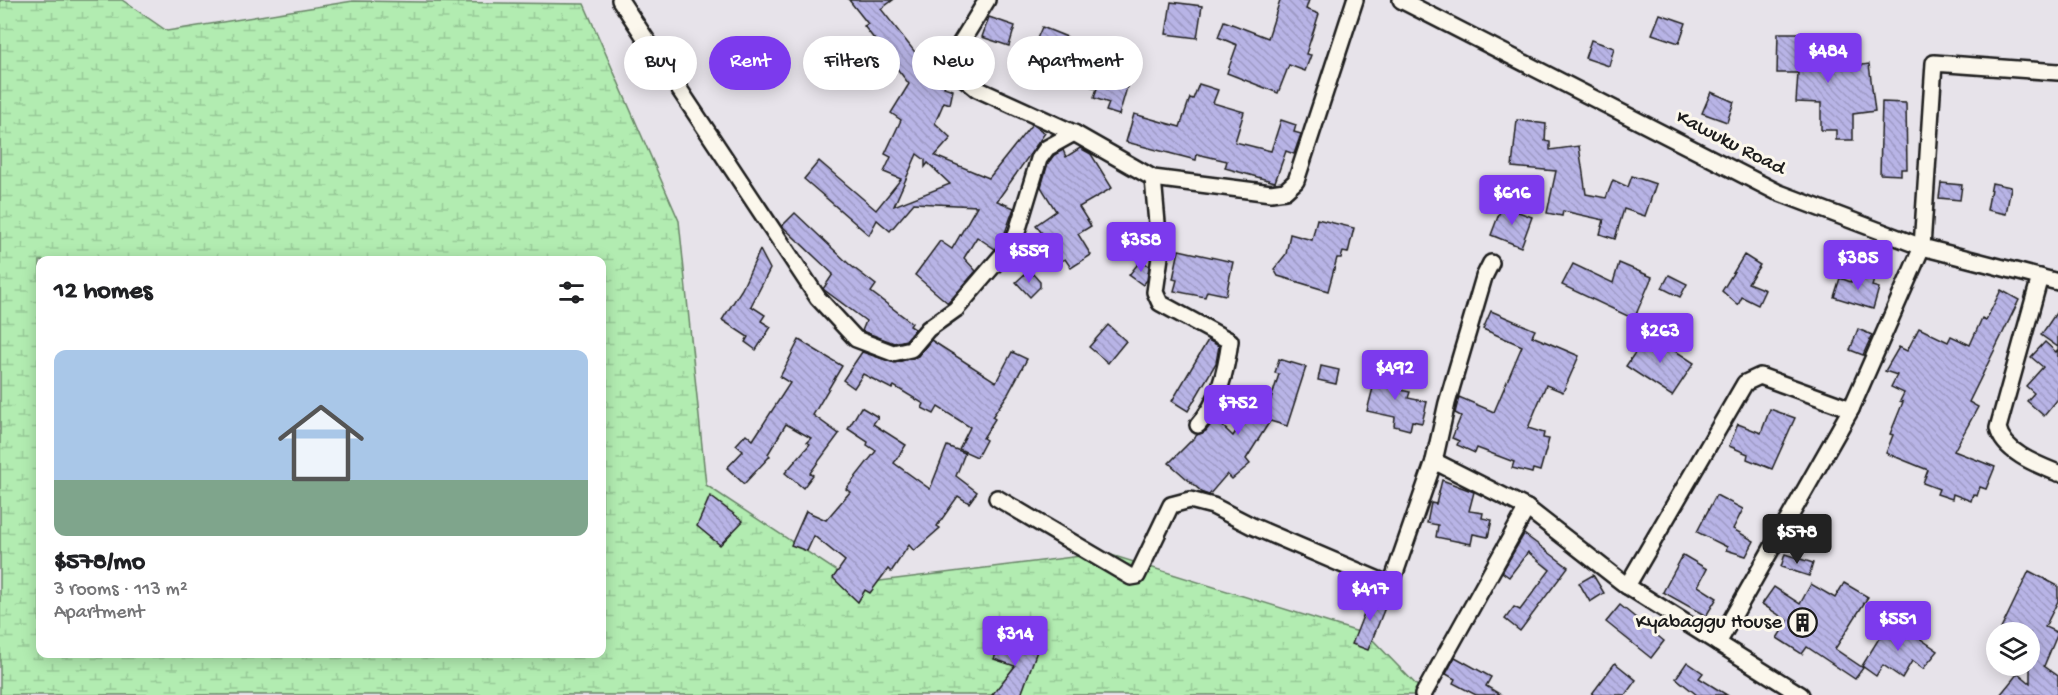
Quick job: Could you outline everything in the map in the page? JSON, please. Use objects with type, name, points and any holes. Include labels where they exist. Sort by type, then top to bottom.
[{"type":"street","points":[[620,0],[818,298],[856,339],[886,352],[904,352],[911,349],[928,329],[956,309],[1010,246],[1017,232],[1039,159],[1047,148],[1074,133]]},
{"type":"street","points":[[987,0],[949,66],[977,89],[1074,133],[1153,178],[1271,193],[1289,188],[1296,181],[1355,0]]},
{"type":"street","name":"Kawuku Road","points":[[1401,0],[1776,192],[1922,247],[2058,282]]},
{"type":"street","points":[[1718,643],[1851,409],[1922,247],[1934,63],[2058,72]]},
{"type":"street","points":[[1153,178],[1160,257],[1155,292],[1160,303],[1230,341],[1226,370],[1210,412],[1198,424]]},
{"type":"street","points":[[997,498],[1131,577],[1137,576],[1171,505],[1190,501],[1213,506],[1252,526],[1388,584],[1394,576],[1434,460],[1456,370],[1484,277],[1491,263]]},
{"type":"street","points":[[2040,277],[1998,428],[2004,441],[2025,458],[2058,473]]},
{"type":"street","points":[[1627,586],[1702,453],[1745,383],[1760,376],[1851,409]]},
{"type":"street","points":[[1434,460],[1527,508],[1627,586],[1801,695]]},
{"type":"street","points":[[1423,695],[1527,508]]},
{"type":"green space","points":[[0,0],[122,0],[167,31],[353,1],[584,4],[679,221],[706,485],[856,584],[1105,553],[1368,635],[1426,695],[0,695]]},
{"type":"building","points":[[849,0],[893,0],[881,9],[912,48],[912,90],[953,90],[950,104],[944,102],[935,123],[951,138],[935,156],[989,178],[1032,124],[1045,133],[997,201],[1014,208],[1002,241],[995,249],[977,237],[964,258],[976,271],[948,303],[915,275],[940,241],[952,249],[977,206],[914,203],[890,231],[877,220],[869,235],[804,179],[819,161],[876,210],[901,179],[884,172],[891,157],[885,154],[901,120],[891,113],[909,84],[900,72],[900,36],[872,36],[864,26],[868,24]],"holes":[[[917,154],[925,160],[925,167],[928,163],[950,184],[894,206]]]},
{"type":"building","points":[[1280,0],[1309,0],[1306,9],[1319,14],[1306,54],[1311,55],[1305,71],[1289,65],[1278,93],[1227,73],[1237,45],[1218,37],[1224,21],[1268,38]]},
{"type":"building","points":[[1171,2],[1202,6],[1197,38],[1166,34]]},
{"type":"building","points":[[1660,14],[1686,23],[1679,43],[1652,34]]},
{"type":"building","points":[[989,17],[1015,26],[1012,36],[1007,36],[1007,45],[995,41],[995,36],[982,36]]},
{"type":"building","points":[[1042,27],[1064,36],[1038,36]]},
{"type":"building","points":[[1778,33],[1799,33],[1799,54],[1830,57],[1831,51],[1851,53],[1851,59],[1856,59],[1855,66],[1869,64],[1875,111],[1853,114],[1853,140],[1836,140],[1836,130],[1821,130],[1821,103],[1796,102],[1798,73],[1777,73]]},
{"type":"building","points":[[1591,40],[1614,48],[1609,66],[1585,58]]},
{"type":"building","points":[[1199,84],[1218,90],[1213,103],[1244,112],[1235,142],[1271,151],[1281,120],[1296,125],[1294,132],[1301,134],[1294,154],[1286,151],[1275,182],[1225,168],[1227,161],[1197,154],[1196,160],[1126,142],[1134,114],[1180,127],[1190,98],[1193,99]]},
{"type":"building","points":[[1096,90],[1126,90],[1119,115],[1106,111],[1109,103],[1094,98]]},
{"type":"building","points":[[1711,92],[1734,102],[1727,122],[1702,113]]},
{"type":"building","points":[[1882,102],[1906,103],[1907,169],[1901,169],[1901,175],[1880,174]]},
{"type":"building","points":[[1517,120],[1546,124],[1545,141],[1550,142],[1550,150],[1579,146],[1586,194],[1606,198],[1613,180],[1628,187],[1632,176],[1656,184],[1645,216],[1624,209],[1615,239],[1600,234],[1604,220],[1563,211],[1562,216],[1547,213],[1556,171],[1512,167]]},
{"type":"building","points":[[1080,148],[1091,154],[1112,188],[1079,207],[1091,226],[1078,234],[1091,255],[1071,268],[1065,259],[1061,261],[1036,225],[1056,211],[1041,187],[1048,163],[1054,155],[1063,150],[1066,157]]},
{"type":"building","points":[[1941,183],[1962,185],[1960,200],[1939,198]]},
{"type":"building","points":[[1992,183],[2011,187],[2006,214],[1987,210]]},
{"type":"building","points":[[1502,206],[1532,217],[1521,247],[1491,235]]},
{"type":"building","points":[[795,213],[850,265],[876,285],[871,292],[912,323],[910,326],[915,329],[906,340],[894,343],[862,331],[866,321],[823,289],[833,274],[782,226]]},
{"type":"building","points":[[1317,219],[1354,228],[1348,253],[1343,252],[1341,258],[1337,258],[1328,291],[1278,276],[1274,269],[1286,254],[1290,234],[1312,240]]},
{"type":"building","points":[[760,250],[770,269],[751,306],[765,315],[761,321],[771,327],[756,350],[745,342],[748,337],[722,320],[742,289]]},
{"type":"building","points":[[1179,250],[1233,262],[1226,295],[1207,291],[1205,297],[1174,291],[1177,280],[1173,279]]},
{"type":"building","points":[[1744,255],[1760,265],[1748,283],[1765,290],[1758,305],[1742,297],[1738,305],[1722,291]]},
{"type":"building","points":[[1141,260],[1149,266],[1147,280],[1143,285],[1129,275]]},
{"type":"building","points":[[1619,263],[1652,277],[1634,319],[1562,285],[1573,264],[1613,283]]},
{"type":"building","points":[[1026,273],[1032,273],[1040,282],[1040,287],[1030,297],[1016,282]]},
{"type":"building","points":[[1853,274],[1874,280],[1872,286],[1879,288],[1873,309],[1834,297],[1840,278],[1851,282]]},
{"type":"building","points":[[1669,275],[1687,284],[1680,297],[1662,288]]},
{"type":"building","points":[[2001,290],[2019,300],[1969,402],[1978,407],[1954,451],[1995,467],[1986,489],[1980,487],[1977,496],[1973,494],[1971,501],[1953,494],[1952,499],[1937,494],[1939,489],[1923,483],[1928,470],[1886,453],[1904,393],[1891,387],[1897,375],[1885,371],[1899,347],[1907,351],[1919,328],[1948,342],[1951,336],[1970,345],[1982,318],[1986,320]]},
{"type":"building","points":[[2058,310],[2058,347],[2041,335]]},
{"type":"building","points":[[1491,311],[1535,330],[1532,336],[1579,356],[1563,392],[1546,385],[1528,428],[1544,433],[1543,438],[1549,439],[1540,471],[1533,469],[1532,473],[1512,468],[1514,462],[1477,448],[1475,453],[1457,445],[1459,441],[1452,438],[1461,416],[1455,413],[1459,397],[1494,412],[1522,346],[1483,329]]},
{"type":"building","points":[[1108,325],[1126,341],[1108,363],[1089,347]]},
{"type":"building","points":[[1858,329],[1872,335],[1863,355],[1850,350]]},
{"type":"building","points":[[1648,333],[1694,363],[1672,396],[1626,366]]},
{"type":"building","points":[[799,340],[842,366],[813,415],[839,434],[810,473],[813,475],[803,488],[785,473],[810,444],[807,442],[811,438],[786,424],[768,454],[770,456],[744,484],[727,468],[743,451],[736,445],[746,434],[753,440],[790,383],[780,377]]},
{"type":"building","points":[[931,340],[996,382],[1012,352],[1027,359],[1008,394],[992,417],[995,419],[983,438],[986,440],[977,457],[959,449],[970,427],[938,407],[934,414],[922,408],[924,404],[894,386],[892,389],[863,374],[854,388],[843,380],[862,352],[895,363],[918,356]]},
{"type":"building","points":[[1208,340],[1219,346],[1216,363],[1188,411],[1172,401]]},
{"type":"building","points":[[2045,342],[2056,352],[2058,349],[2058,399],[2044,416],[2027,401],[2034,393],[2026,386],[2043,367],[2031,357]]},
{"type":"building","points":[[1279,359],[1306,367],[1287,426],[1270,421],[1246,459],[1250,464],[1232,479],[1227,474],[1209,495],[1203,493],[1169,463],[1197,435],[1206,431],[1215,419],[1233,436],[1249,411],[1258,417],[1265,397],[1271,399],[1279,374],[1275,373]]},
{"type":"building","points":[[1321,366],[1339,370],[1336,384],[1318,380]]},
{"type":"building","points":[[1382,367],[1400,371],[1396,389],[1410,392],[1408,398],[1427,402],[1422,423],[1412,421],[1410,430],[1394,426],[1395,417],[1367,411],[1374,384],[1378,385]]},
{"type":"building","points":[[861,407],[878,417],[873,424],[906,445],[894,463],[930,489],[947,446],[965,453],[956,476],[977,492],[969,503],[958,496],[937,526],[940,528],[914,551],[909,545],[891,572],[888,569],[870,593],[865,590],[858,602],[833,578],[845,561],[814,536],[807,551],[791,545],[806,511],[826,520],[850,492],[846,489],[876,451],[867,445],[868,442],[848,429]]},
{"type":"building","points":[[1770,409],[1795,418],[1772,469],[1747,459],[1748,454],[1729,446],[1738,424],[1761,433]]},
{"type":"building","points":[[1442,480],[1474,492],[1469,511],[1483,513],[1482,518],[1492,520],[1488,537],[1473,534],[1471,544],[1436,537],[1438,525],[1427,523],[1431,503],[1436,504]]},
{"type":"building","points":[[1716,495],[1743,509],[1733,529],[1754,541],[1746,556],[1726,550],[1727,547],[1697,532]]},
{"type":"building","points":[[710,496],[743,521],[720,545],[697,526]]},
{"type":"building","points":[[1524,534],[1568,567],[1520,631],[1505,619],[1514,607],[1520,610],[1550,570],[1528,552],[1509,577],[1502,572]]},
{"type":"building","points":[[1785,554],[1813,563],[1809,576],[1781,567]]},
{"type":"building","points":[[1683,555],[1707,569],[1698,586],[1717,598],[1706,616],[1663,592]]},
{"type":"building","points":[[2029,571],[2058,586],[2058,601],[2045,627],[2058,633],[2044,666],[2058,676],[2058,695],[2000,695],[2016,676],[2022,676],[2030,683],[2030,676],[2040,676],[2040,622],[2004,622]]},
{"type":"building","points":[[1593,575],[1604,593],[1590,602],[1579,583]]},
{"type":"building","points":[[1844,583],[1868,597],[1835,649],[1863,668],[1855,679],[1807,647],[1802,654],[1777,638],[1788,621],[1762,604],[1774,587],[1800,604],[1811,584],[1835,598]]},
{"type":"building","points":[[1372,593],[1388,600],[1368,650],[1352,644]]},
{"type":"building","points":[[1620,605],[1664,641],[1651,658],[1606,622]]},
{"type":"building","points":[[1889,622],[1901,629],[1903,627],[1938,651],[1923,669],[1912,661],[1902,678],[1883,665],[1876,676],[1862,666]]},
{"type":"building","points":[[1002,638],[1037,651],[1021,695],[992,695],[1015,666],[994,659]]},
{"type":"building","points":[[1455,657],[1491,677],[1486,686],[1501,695],[1476,695],[1453,683],[1455,679],[1446,674]]},
{"type":"building","points":[[1687,662],[1703,673],[1699,678],[1727,695],[1697,695],[1676,678]]},
{"type":"building","points":[[1615,663],[1636,680],[1625,695],[1591,695]]},
{"type":"place","name":"Kyabaggu House","points":[[1803,623]]}]
